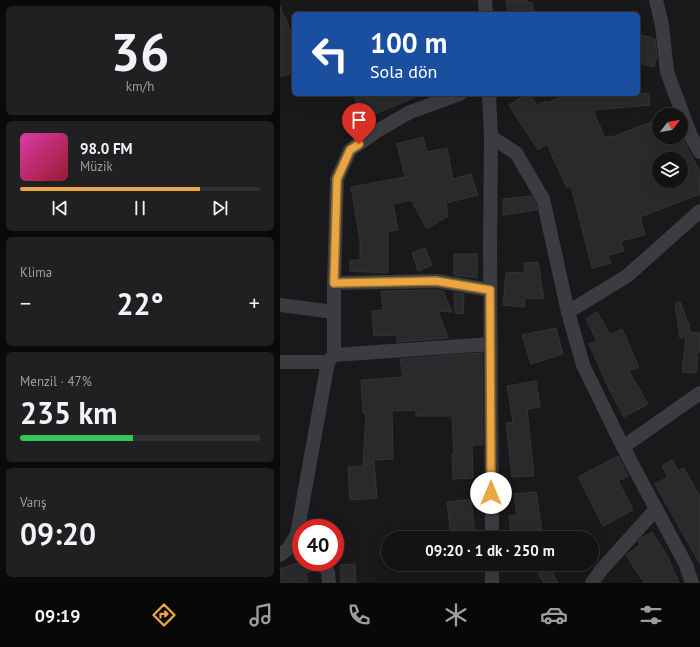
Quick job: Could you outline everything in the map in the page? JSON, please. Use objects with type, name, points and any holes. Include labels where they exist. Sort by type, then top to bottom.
[{"type":"street","points":[[485,0],[486,12]]},
{"type":"street","points":[[656,0],[662,25],[667,72],[691,136],[700,152]]},
{"type":"street","points":[[302,519],[331,358],[334,312],[337,179],[350,150],[410,112],[454,96]]},
{"type":"street","points":[[489,96],[491,138],[490,290],[492,531]]},
{"type":"street","points":[[491,138],[516,153],[543,199],[568,312],[583,365],[623,447],[686,565],[692,583]]},
{"type":"street","points":[[568,312],[626,276],[700,211]]},
{"type":"street","points":[[334,283],[436,281],[490,290]]},
{"type":"street","points":[[280,305],[334,312]]},
{"type":"street","points":[[280,362],[491,344]]},
{"type":"street","points":[[623,447],[700,393]]},
{"type":"street","points":[[592,583],[602,569],[656,509]]},
{"type":"street","points":[[280,555],[292,544]]},
{"type":"street","points":[[327,571],[329,583]]},
{"type":"street","points":[[492,571],[492,583]]},
{"type":"building","points":[[506,0],[527,0],[527,3],[532,2],[534,12],[508,12]]},
{"type":"building","points":[[280,6],[292,34],[292,74],[280,77]]},
{"type":"building","points":[[640,35],[655,39],[657,57],[654,67],[640,64]]},
{"type":"building","points":[[649,93],[650,105],[593,110],[605,138],[612,137],[652,122],[652,144],[686,144],[700,172],[700,194],[640,217],[645,235],[621,241],[624,251],[608,255],[611,263],[592,268],[571,186],[567,188],[547,144],[538,150],[509,105],[523,96],[531,96],[537,105],[545,101],[546,103],[565,96],[640,96],[640,94]]},
{"type":"building","points":[[354,96],[418,96],[363,119]]},
{"type":"building","points":[[423,137],[427,152],[447,148],[453,179],[471,174],[478,195],[446,203],[448,216],[427,229],[411,200],[393,204],[398,230],[388,232],[388,273],[350,271],[350,260],[360,260],[360,240],[351,187],[405,177],[397,144]]},
{"type":"building","points":[[532,196],[537,210],[503,215],[503,199]]},
{"type":"building","points":[[425,248],[432,265],[418,271],[412,253]]},
{"type":"building","points":[[454,254],[477,254],[477,278],[454,275]]},
{"type":"building","points":[[538,262],[544,299],[525,298],[524,307],[503,305],[506,273],[525,272],[524,263]]},
{"type":"building","points":[[381,291],[443,291],[452,312],[438,311],[448,338],[397,342],[396,335],[374,336],[372,311],[383,310]]},
{"type":"building","points":[[454,293],[464,294],[463,314],[455,313]]},
{"type":"building","points":[[680,302],[689,323],[690,332],[700,333],[700,352],[698,352],[696,373],[682,372],[686,337],[680,338],[675,303]]},
{"type":"building","points":[[597,312],[610,335],[622,329],[639,367],[629,371],[648,404],[624,417],[610,391],[589,344],[597,341],[586,319]]},
{"type":"building","points":[[556,328],[563,354],[531,364],[522,335]]},
{"type":"building","points":[[482,353],[483,445],[472,445],[473,478],[453,479],[452,454],[454,454],[452,416],[416,416],[416,410],[392,411],[393,459],[374,460],[377,498],[350,500],[348,467],[363,466],[366,413],[363,413],[361,380],[403,377],[400,359]]},
{"type":"building","points":[[536,381],[540,407],[527,409],[534,476],[512,477],[506,423],[513,422],[507,386]]},
{"type":"building","points":[[618,456],[628,476],[618,481],[633,510],[603,526],[578,477]]},
{"type":"building","points":[[672,460],[678,471],[684,468],[700,496],[700,564],[655,484],[668,477],[662,466]]},
{"type":"building","points":[[536,492],[542,531],[511,531],[509,516],[517,515],[514,494]]},
{"type":"building","points":[[471,499],[475,531],[450,531],[447,502]]},
{"type":"building","points":[[652,532],[668,557],[679,583],[644,583],[626,555],[640,545],[638,541],[640,539]]},
{"type":"building","points":[[355,564],[356,583],[341,583],[340,571],[344,571],[344,565]]},
{"type":"building","points":[[292,565],[292,571],[312,571],[306,573],[308,583],[280,583],[280,569]]},
{"type":"building","points":[[543,571],[551,571],[558,583],[544,583],[538,574]]},
{"type":"route","points":[[359,144],[350,150],[337,179],[334,283],[436,281],[490,290],[491,493]]}]
